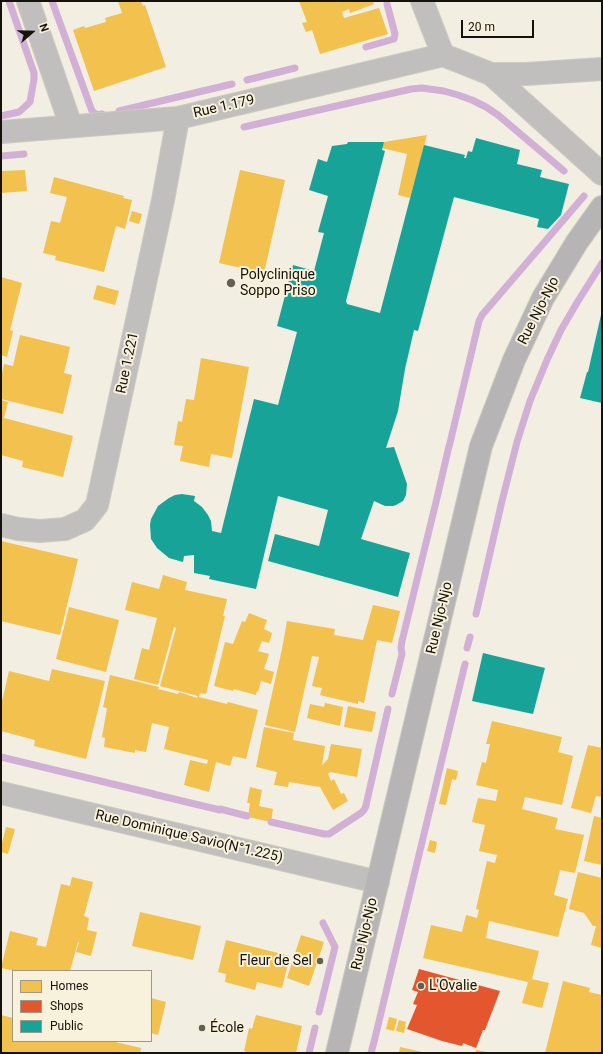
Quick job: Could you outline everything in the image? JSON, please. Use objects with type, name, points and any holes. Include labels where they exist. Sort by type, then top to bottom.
[{"type":"main road","name":"Rue Njo-Njo","points":[[337,1053],[481,446],[514,360],[543,298],[577,242],[602,207]]},
{"type":"street","points":[[28,1],[71,126]]},
{"type":"street","points":[[422,1],[443,55],[491,74],[602,174]]},
{"type":"street","name":"Rue 1.179","points":[[1,132],[178,118],[443,55]]},
{"type":"street","points":[[491,74],[526,74],[602,69]]},
{"type":"street","name":"Rue 1.221","points":[[1,525],[18,529],[40,531],[65,529],[85,520],[97,505],[163,200],[178,118]]},
{"type":"street","name":"Rue Dominique Savio(N°1.225)","points":[[1,793],[378,882]]},
{"type":"building: Homes","points":[[118,1],[141,1],[143,6],[145,5],[166,67],[94,91],[73,30],[84,26],[85,28],[106,22],[105,18],[122,13]]},
{"type":"building: Homes","points":[[299,1],[373,1],[374,4],[350,13],[349,9],[342,12],[344,18],[379,8],[388,34],[320,54],[312,30],[306,32],[302,23],[307,22]]},
{"type":"building: Homes","points":[[427,135],[410,198],[398,195],[407,154],[382,148],[384,142]]},
{"type":"building: Homes","points":[[25,170],[27,191],[1,193],[1,171]]},
{"type":"building: Homes","points":[[240,170],[285,180],[264,273],[219,263]]},
{"type":"building: Homes","points":[[54,177],[124,196],[123,198],[132,200],[125,229],[116,226],[104,272],[55,260],[56,256],[43,253],[51,221],[60,223],[67,197],[50,193]]},
{"type":"building: Homes","points":[[132,211],[142,214],[139,224],[129,221]]},
{"type":"building: Homes","points":[[1,277],[22,283],[10,330],[13,331],[7,357],[1,355]]},
{"type":"building: Homes","points":[[97,285],[119,291],[115,305],[93,299]]},
{"type":"building: Homes","points":[[20,335],[70,347],[64,373],[72,375],[63,414],[1,399],[1,379],[4,364],[13,366]]},
{"type":"building: Homes","points":[[201,358],[249,367],[232,458],[211,454],[209,467],[180,461],[183,446],[174,445],[178,421],[182,422],[186,399],[194,400]]},
{"type":"building: Homes","points":[[1,400],[8,402],[4,418],[73,436],[63,477],[22,467],[23,461],[1,455]]},
{"type":"building: Homes","points":[[1,541],[78,559],[60,635],[1,621]]},
{"type":"building: Homes","points":[[163,575],[187,582],[185,590],[227,599],[223,616],[225,616],[206,694],[200,693],[199,697],[227,704],[228,702],[258,710],[246,759],[233,756],[230,766],[216,762],[209,792],[184,785],[190,760],[207,764],[208,760],[164,749],[169,727],[152,723],[146,752],[135,750],[135,753],[104,747],[105,738],[102,737],[107,708],[103,707],[110,675],[159,687],[158,689],[178,694],[179,692],[197,698],[198,696],[160,686],[176,628],[174,627],[158,685],[134,679],[142,648],[149,650],[157,618],[125,610],[132,582],[159,589]]},
{"type":"building: Homes","points":[[373,605],[400,611],[392,643],[377,640],[364,703],[358,701],[358,704],[320,695],[322,688],[312,686],[319,657],[312,656],[295,732],[265,725],[287,621],[335,629],[334,635],[363,640]]},
{"type":"building: Homes","points":[[69,607],[119,620],[106,672],[56,659]]},
{"type":"building: Homes","points":[[249,613],[267,620],[264,629],[272,633],[269,643],[262,641],[258,651],[269,654],[264,669],[274,672],[271,684],[261,681],[256,695],[234,689],[233,691],[214,686],[225,642],[233,644],[242,621],[245,622]]},
{"type":"building: Homes","points":[[52,669],[105,681],[86,759],[34,746],[35,740],[1,731],[1,706],[9,671],[49,681]]},
{"type":"building: Homes","points":[[325,703],[343,707],[340,726],[307,718],[310,704],[324,707]]},
{"type":"building: Homes","points":[[348,706],[376,712],[372,732],[344,727]]},
{"type":"building: Homes","points":[[492,721],[562,737],[558,752],[573,756],[562,805],[525,797],[522,809],[558,818],[555,829],[584,835],[575,873],[560,870],[554,895],[568,899],[558,937],[489,921],[486,938],[539,951],[532,979],[549,983],[542,1008],[522,1003],[528,982],[423,958],[431,925],[462,932],[466,915],[477,918],[479,910],[476,909],[487,861],[495,863],[497,855],[479,851],[485,825],[472,822],[478,798],[496,801],[498,790],[476,785],[482,762],[486,763],[490,744],[486,744]]},
{"type":"building: Homes","points":[[264,727],[294,733],[293,740],[325,746],[322,765],[328,759],[331,744],[362,749],[357,777],[330,772],[328,774],[331,781],[334,779],[341,794],[344,793],[348,801],[333,810],[320,787],[289,782],[288,787],[274,785],[277,772],[256,767]]},
{"type":"building: Homes","points":[[588,745],[602,748],[602,797],[596,796],[591,813],[571,808]]},
{"type":"building: Homes","points":[[447,768],[458,771],[456,780],[452,779],[446,805],[439,804]]},
{"type":"building: Homes","points":[[250,787],[262,790],[259,806],[273,809],[271,822],[248,817],[250,803],[247,803]]},
{"type":"building: Homes","points":[[594,816],[602,818],[602,865],[584,861]]},
{"type":"building: Homes","points":[[6,827],[15,829],[8,854],[1,852]]},
{"type":"building: Homes","points":[[430,840],[437,842],[435,853],[427,851]]},
{"type":"building: Homes","points":[[578,872],[602,878],[602,948],[591,945],[596,926],[593,926],[584,913],[569,909]]},
{"type":"building: Homes","points":[[72,877],[93,882],[84,916],[89,918],[87,930],[97,932],[91,956],[76,952],[78,942],[70,970],[12,970],[1,968],[10,931],[38,938],[36,945],[46,947],[61,884],[70,886]]},
{"type":"building: Homes","points":[[140,912],[201,926],[193,960],[132,946]]},
{"type":"building: Homes","points":[[301,935],[324,942],[309,986],[287,978]]},
{"type":"building: Homes","points":[[226,940],[290,956],[282,988],[257,982],[255,990],[225,982],[226,974],[218,972]]},
{"type":"building: Homes","points":[[563,981],[590,988],[589,992],[602,995],[602,1053],[545,1053]]},
{"type":"building: Homes","points":[[152,998],[166,1002],[158,1035],[152,1033]]},
{"type":"building: Homes","points":[[1,1015],[12,1018],[12,1042],[115,1042],[141,1048],[140,1053],[1,1053]]},
{"type":"building: Homes","points":[[256,1015],[302,1026],[296,1053],[247,1053],[244,1051],[249,1028],[252,1029]]},
{"type":"building: Homes","points":[[389,1017],[397,1019],[394,1031],[386,1029]]},
{"type":"building: Homes","points":[[399,1020],[406,1022],[404,1033],[396,1031]]},
{"type":"building: Homes","points":[[400,1047],[422,1052],[422,1053],[399,1053]]},
{"type":"building: Homes","points":[[476,1050],[487,1052],[487,1053],[476,1053]]},
{"type":"building: Shops","points":[[419,969],[500,991],[485,1030],[483,1030],[476,1048],[463,1043],[462,1046],[442,1041],[407,1029],[417,1005],[413,1004],[418,992],[412,990]]},
{"type":"building: Public","points":[[476,138],[520,150],[517,164],[542,170],[540,177],[569,184],[561,215],[548,229],[537,227],[539,219],[454,197],[418,331],[414,330],[405,369],[398,411],[386,448],[394,447],[407,484],[406,495],[403,501],[393,506],[385,506],[374,501],[361,539],[410,553],[398,597],[268,561],[275,534],[319,546],[328,510],[278,496],[256,589],[209,579],[210,576],[194,573],[194,555],[184,556],[183,562],[169,558],[157,548],[151,539],[151,519],[158,506],[175,495],[182,494],[195,496],[194,501],[202,507],[211,521],[212,531],[221,533],[254,399],[278,405],[297,332],[277,326],[293,265],[314,271],[324,233],[318,232],[328,196],[309,190],[318,159],[327,162],[332,146],[347,144],[348,142],[384,142],[382,150],[385,151],[346,301],[347,304],[380,313],[424,145],[465,155],[464,158],[466,158],[468,151],[472,152]]},
{"type":"building: Public","points":[[601,315],[602,403],[580,398],[588,372]]},
{"type":"building: Public","points":[[483,653],[545,668],[533,714],[472,701]]},
{"type":"waterway","points":[[1,116],[19,112],[30,102],[34,79],[34,73],[9,1]]},
{"type":"waterway","points":[[52,1],[92,111],[97,115],[102,114]]},
{"type":"waterway","points":[[366,47],[394,39],[395,34],[387,4]]},
{"type":"waterway","points":[[247,80],[295,68]]},
{"type":"waterway","points":[[119,111],[232,84]]},
{"type":"waterway","points":[[244,127],[411,89],[422,88],[444,91],[472,100],[486,107],[498,115],[564,171]]},
{"type":"waterway","points":[[1,156],[24,154]]},
{"type":"waterway","points":[[449,447],[479,321],[482,315],[584,196]]},
{"type":"waterway","points":[[476,614],[502,501],[517,442],[530,401],[561,330],[602,263]]},
{"type":"waterway","points":[[437,498],[449,446]]},
{"type":"waterway","points":[[401,648],[437,498]]},
{"type":"waterway","points":[[467,648],[470,637]]},
{"type":"waterway","points":[[392,694],[402,654],[401,648]]},
{"type":"waterway","points":[[397,946],[465,664]]},
{"type":"waterway","points":[[382,735],[388,709]]},
{"type":"waterway","points":[[366,805],[382,735]]},
{"type":"waterway","points":[[1,757],[154,794]]},
{"type":"waterway","points":[[153,794],[220,810]]},
{"type":"waterway","points":[[271,822],[329,834],[361,813],[366,806]]},
{"type":"waterway","points":[[220,809],[247,816]]},
{"type":"waterway","points":[[319,1012],[335,947],[323,923]]},
{"type":"waterway","points":[[375,1038],[397,946]]},
{"type":"waterway","points":[[309,1053],[315,1028]]},
{"type":"waterway","points":[[371,1053],[375,1038]]},
{"type":"place","name":"Polyclinique Soppo Priso","points":[[231,283]]},
{"type":"place","name":"Fleur de Sel","points":[[320,961]]},
{"type":"place","name":"L'Ovalie","points":[[421,986]]},
{"type":"place","name":"École","points":[[202,1028]]}]
